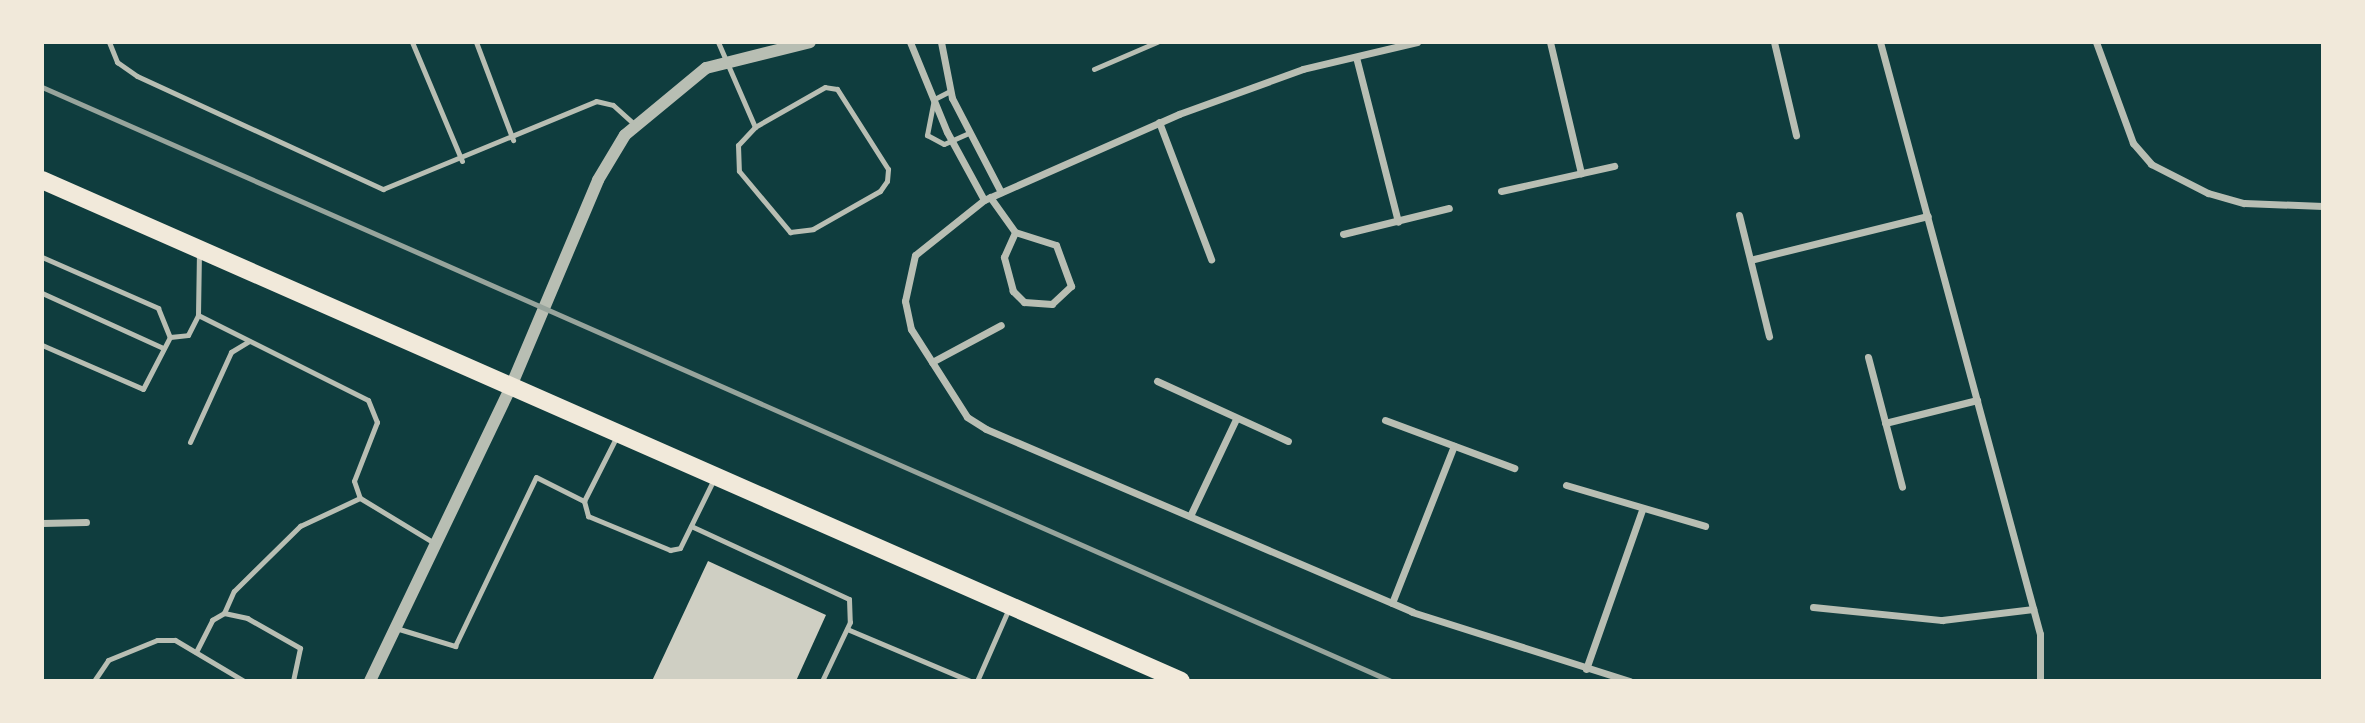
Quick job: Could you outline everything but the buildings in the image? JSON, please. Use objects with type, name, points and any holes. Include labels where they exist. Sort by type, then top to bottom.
[{"type":"main road","points":[[42,180],[512,384],[1009,608],[1176,680]]},
{"type":"street","points":[[370,681],[399,629],[512,384],[598,180],[635,125],[676,86],[725,61],[810,42]]},
{"type":"street","points":[[911,42],[952,142],[987,199],[1016,232],[1056,245],[1071,286],[1052,304],[1024,302],[1013,290],[1004,257],[1016,232]]},
{"type":"street","points":[[941,42],[950,91],[1001,192]]},
{"type":"street","points":[[1417,42],[1356,57],[1159,122],[987,199],[915,255],[905,301],[911,329],[967,417],[986,429],[1392,603],[1630,681]]},
{"type":"street","points":[[1550,42],[1581,173]]},
{"type":"street","points":[[1774,42],[1797,135]]},
{"type":"street","points":[[1880,42],[2033,609],[2040,681]]},
{"type":"street","points":[[2096,42],[2133,143],[2151,163],[2208,193],[2244,203],[2323,206]]},
{"type":"street","points":[[1356,57],[1398,222]]},
{"type":"street","points":[[1159,122],[1210,259]]},
{"type":"street","points":[[1501,191],[1614,166]]},
{"type":"street","points":[[1343,234],[1448,208]]},
{"type":"street","points":[[1740,215],[1754,259],[1769,336]]},
{"type":"street","points":[[1754,259],[1928,216]]},
{"type":"street","points":[[932,362],[1001,325]]},
{"type":"street","points":[[1868,357],[1902,487]]},
{"type":"street","points":[[1157,381],[1288,441]]},
{"type":"street","points":[[1885,423],[1977,400]]},
{"type":"street","points":[[1190,516],[1236,419]]},
{"type":"street","points":[[1385,420],[1514,468]]},
{"type":"street","points":[[1392,603],[1454,446]]},
{"type":"street","points":[[1566,485],[1642,510],[1705,526]]},
{"type":"street","points":[[1586,668],[1642,510]]},
{"type":"street","points":[[42,523],[86,522]]},
{"type":"street","points":[[1813,607],[1942,620],[2033,609]]},
{"type":"lane","points":[[109,42],[117,62],[137,76],[383,189],[513,140],[567,109],[596,101],[613,105],[635,125]]},
{"type":"lane","points":[[412,42],[461,161]]},
{"type":"lane","points":[[476,42],[513,140]]},
{"type":"lane","points":[[718,42],[755,127]]},
{"type":"lane","points":[[1094,69],[1157,42]]},
{"type":"lane","points":[[825,87],[837,89],[888,169],[887,181],[880,191],[813,229],[790,232],[739,171],[738,145],[755,127],[825,87]]},
{"type":"lane","points":[[950,91],[934,99],[927,135],[952,142],[969,132]]},
{"type":"lane","points":[[170,337],[188,335],[198,315],[199,249]]},
{"type":"lane","points":[[42,257],[158,308],[170,337]]},
{"type":"lane","points":[[42,293],[163,348]]},
{"type":"lane","points":[[198,315],[368,400],[377,412],[354,481],[360,498],[438,545]]},
{"type":"lane","points":[[42,345],[143,388],[170,337]]},
{"type":"lane","points":[[190,442],[231,352],[249,341]]},
{"type":"lane","points":[[619,433],[584,500],[588,516],[660,549],[680,548],[715,476]]},
{"type":"lane","points":[[399,629],[455,646],[536,477],[584,500]]},
{"type":"lane","points":[[196,652],[212,620],[224,614],[234,592],[300,526],[360,498]]},
{"type":"lane","points":[[691,526],[843,593],[851,611],[846,629],[822,681]]},
{"type":"lane","points":[[976,681],[1009,608]]},
{"type":"lane","points":[[224,614],[289,638],[301,660],[293,681]]},
{"type":"lane","points":[[846,629],[970,681]]},
{"type":"lane","points":[[94,681],[108,660],[157,640],[175,640],[244,681]]},
{"type":"railway","points":[[42,87],[1391,681]]}]
